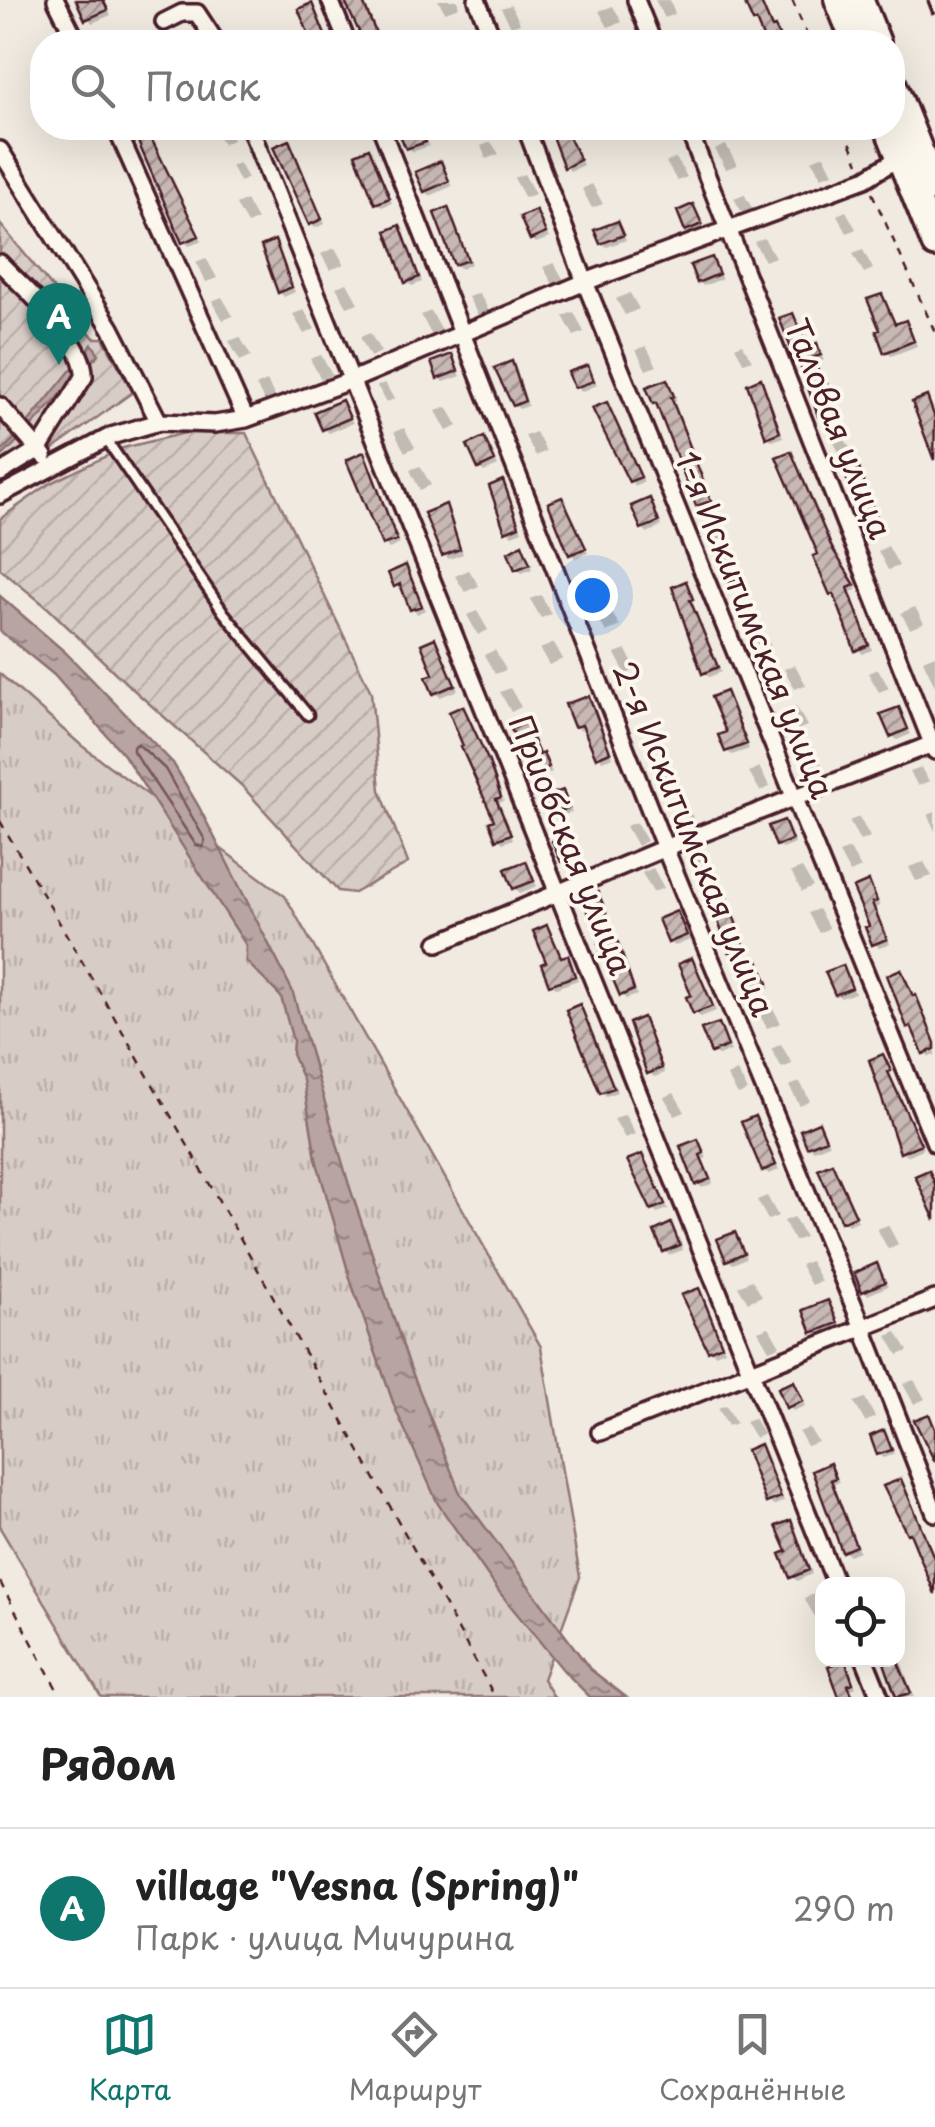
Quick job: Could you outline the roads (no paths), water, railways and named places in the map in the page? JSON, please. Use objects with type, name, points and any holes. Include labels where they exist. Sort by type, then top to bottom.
[{"type":"highway","points":[[838,0],[850,30]]},
{"type":"highway","points":[[860,0],[872,30]]},
{"type":"highway","points":[[905,134],[935,244]]},
{"type":"highway","points":[[898,140],[935,189]]},
{"type":"street","points":[[56,0],[72,30]]},
{"type":"street","points":[[330,0],[342,30]]},
{"type":"street","points":[[478,0],[489,30]]},
{"type":"street","points":[[636,0],[648,30]]},
{"type":"street","points":[[164,22],[182,13],[197,13],[208,30]]},
{"type":"street","points":[[121,140],[246,419]]},
{"type":"street","name":"Приобская улица","points":[[255,140],[833,1577]]},
{"type":"street","name":"2-я Искитимская улица","points":[[385,140],[665,848],[935,1513]]},
{"type":"street","name":"1-я Искитимская улица","points":[[531,140],[935,1143]]},
{"type":"street","name":"Таловая улица","points":[[693,140],[934,746]]},
{"type":"street","points":[[0,150],[111,328],[159,422]]},
{"type":"street","points":[[0,495],[106,439],[159,422],[215,424],[246,419],[352,380],[585,282],[865,178],[910,154]]},
{"type":"street","points":[[0,263],[83,362],[81,382],[0,473]]},
{"type":"street","points":[[0,406],[52,466]]},
{"type":"street","points":[[438,943],[794,796],[934,746]]},
{"type":"street","points":[[600,1432],[935,1299]]},
{"type":"street","points":[[869,1667],[880,1697]]},
{"type":"lane","points":[[106,439],[224,614],[308,715]]},
{"type":"water","points":[[92,344],[99,354],[0,458],[0,453]]},
{"type":"water","points":[[0,596],[65,652],[173,763],[199,807],[292,990],[349,1185],[410,1367],[460,1493],[590,1669],[626,1697],[590,1697],[564,1671],[500,1593],[438,1504],[395,1408],[352,1285],[316,1159],[303,1080],[292,1054],[293,1041],[281,997],[246,961],[246,945],[124,755],[54,675],[0,631]]},
{"type":"railway","points":[[928,0],[935,18]]},
{"type":"place","name":"village \"Vesna (Spring)\"","points":[[59,365]]}]
